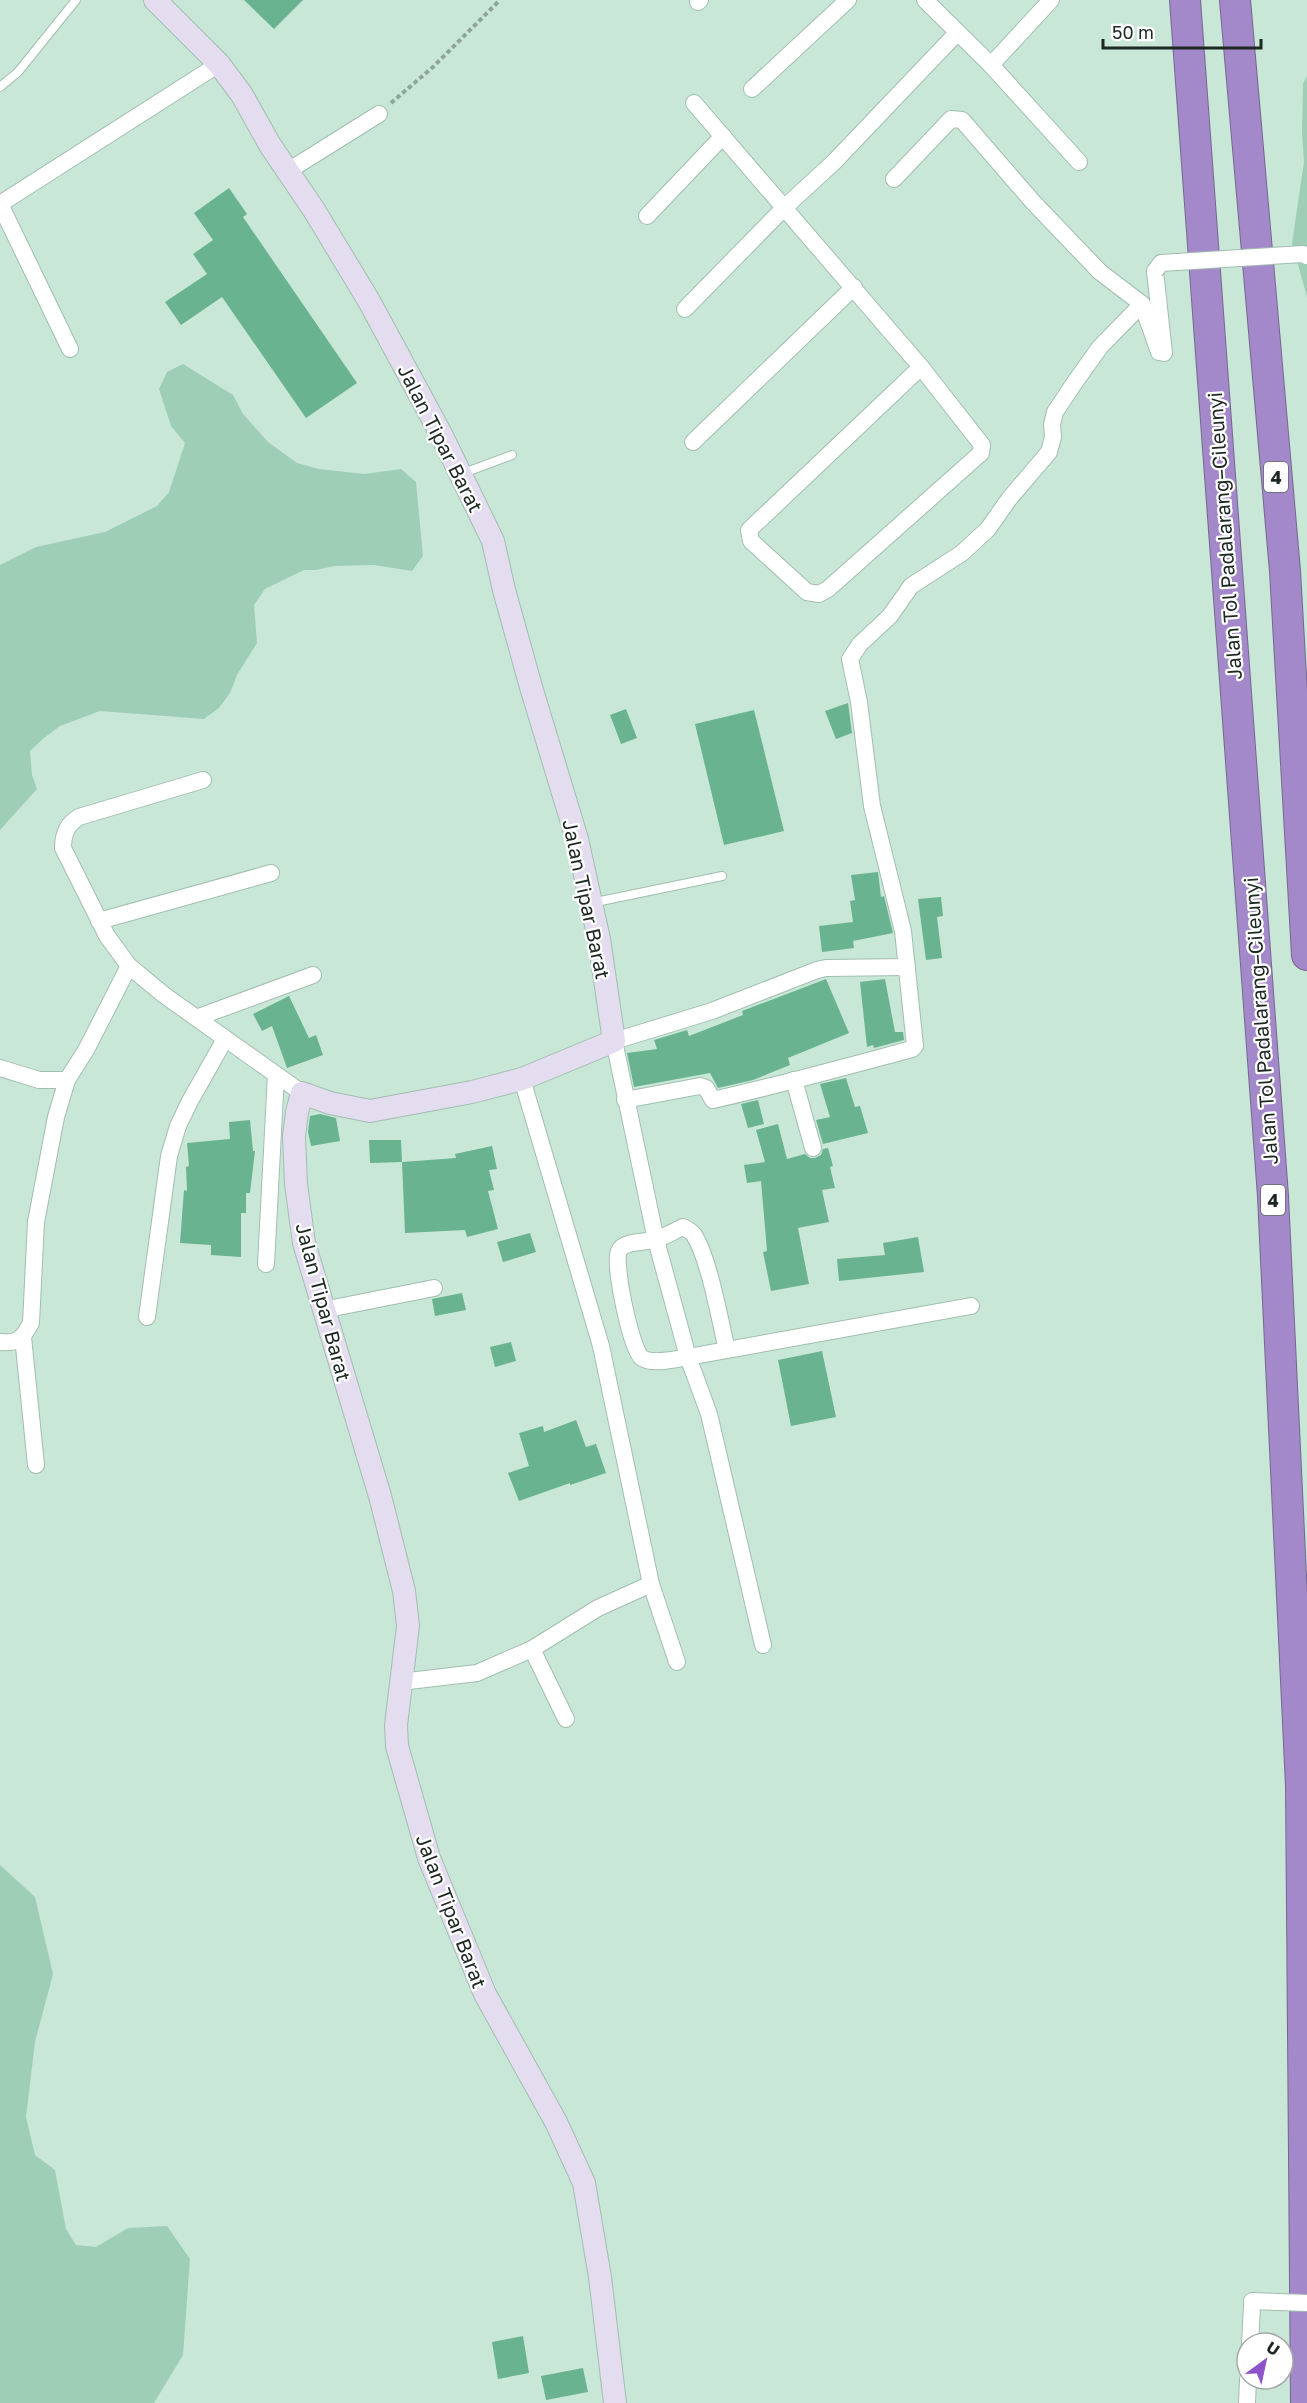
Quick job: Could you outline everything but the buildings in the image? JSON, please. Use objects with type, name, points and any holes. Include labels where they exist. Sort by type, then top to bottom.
[{"type":"highway","name":"Jalan Tol Padalarang–Cileunyi","points":[[1185,0],[1273,1196],[1301,1786],[1305,2011],[1306,2403]]},
{"type":"highway","name":"4","points":[[1234,0],[1285,571],[1307,955]]},
{"type":"street","name":"Jalan Tipar Barat","points":[[155,0],[219,64],[242,95],[270,145],[369,301],[461,474],[493,541],[507,601],[577,839],[599,939],[614,1041]]},
{"type":"street","points":[[752,89],[848,0]]},
{"type":"street","points":[[925,0],[991,65],[1079,162]]},
{"type":"street","points":[[991,65],[1051,0]]},
{"type":"street","points":[[685,309],[784,208],[834,162],[957,33]]},
{"type":"street","points":[[70,349],[0,204],[219,64]]},
{"type":"street","points":[[694,103],[854,287],[921,367],[980,439],[982,445],[981,453],[828,589],[819,594],[807,592],[751,541],[749,531],[921,367]]},
{"type":"street","points":[[288,171],[379,114]]},
{"type":"street","points":[[894,179],[951,119],[962,120],[1033,202],[1100,272],[1142,304],[1159,352],[1164,353],[1155,271],[1161,263],[1303,254],[1307,256]]},
{"type":"street","points":[[647,216],[723,136]]},
{"type":"street","points":[[693,442],[854,287]]},
{"type":"street","points":[[625,1100],[700,1086],[706,1088],[713,1100],[750,1093],[912,1049],[915,1046],[903,931],[872,806],[859,702],[850,659],[860,644],[890,616],[911,586],[962,553],[988,529],[1009,499],[1048,452],[1053,437],[1052,424],[1055,412],[1075,382],[1100,347],[1142,304]]},
{"type":"street","points":[[203,780],[80,817],[72,821],[68,827],[63,839],[63,848],[107,936],[129,966],[196,1018],[302,1093],[330,1103],[370,1111],[472,1092],[522,1079],[614,1041],[712,1011],[818,970],[907,967]]},
{"type":"street","points":[[99,921],[271,873]]},
{"type":"street","points":[[0,1342],[12,1344],[23,1338],[31,1323],[36,1222],[56,1117],[68,1080],[129,966]]},
{"type":"street","points":[[196,1018],[313,975]]},
{"type":"street","points":[[147,1317],[169,1156],[189,1101],[225,1039]]},
{"type":"street","points":[[614,1041],[656,1240],[688,1357],[709,1414],[763,1645]]},
{"type":"street","points":[[0,1068],[39,1080],[68,1080]]},
{"type":"street","points":[[266,1264],[276,1075]]},
{"type":"street","points":[[522,1079],[601,1346],[651,1584],[677,1662]]},
{"type":"street","points":[[794,1080],[813,1148]]},
{"type":"street","name":"Jalan Tipar Barat","points":[[302,1093],[294,1136],[296,1184],[304,1243],[380,1496],[404,1591],[408,1626],[396,1725],[397,1746],[429,1858],[485,1994],[556,2122],[584,2183],[598,2268],[615,2403]]},
{"type":"street","points":[[727,1350],[703,1254],[694,1235],[682,1227],[656,1240],[622,1247],[618,1252],[617,1263],[635,1347],[642,1358],[649,1361],[688,1357],[727,1350],[971,1306]]},
{"type":"street","points":[[323,1310],[434,1288]]},
{"type":"street","points":[[23,1338],[36,1465]]},
{"type":"street","points":[[400,1682],[477,1672],[532,1649],[598,1608],[651,1584]]},
{"type":"street","points":[[532,1649],[566,1719]]},
{"type":"street","points":[[1251,2331],[1252,2301],[1307,2303]]},
{"type":"lane","points":[[0,87],[18,72],[76,0]]},
{"type":"lane","points":[[461,474],[512,455]]},
{"type":"lane","points":[[591,903],[722,876]]},
{"type":"path","points":[[379,114],[433,67],[500,0]]},
{"type":"green space","points":[[1307,76],[1307,297],[1292,243],[1304,162],[1303,84]]},
{"type":"green space","points":[[183,364],[233,395],[243,414],[268,442],[297,463],[319,469],[364,474],[401,469],[416,482],[423,556],[412,571],[374,565],[335,566],[304,570],[265,589],[254,605],[257,643],[237,675],[230,693],[219,708],[204,719],[100,711],[60,726],[30,751],[32,775],[37,789],[0,830],[0,565],[36,547],[105,532],[157,506],[169,492],[185,443],[171,426],[159,389],[167,372]]},
{"type":"green space","points":[[0,1865],[35,1897],[53,1974],[35,2042],[26,2117],[35,2155],[55,2170],[66,2229],[76,2245],[96,2247],[128,2228],[167,2226],[190,2259],[183,2355],[154,2403],[0,2403]]}]
